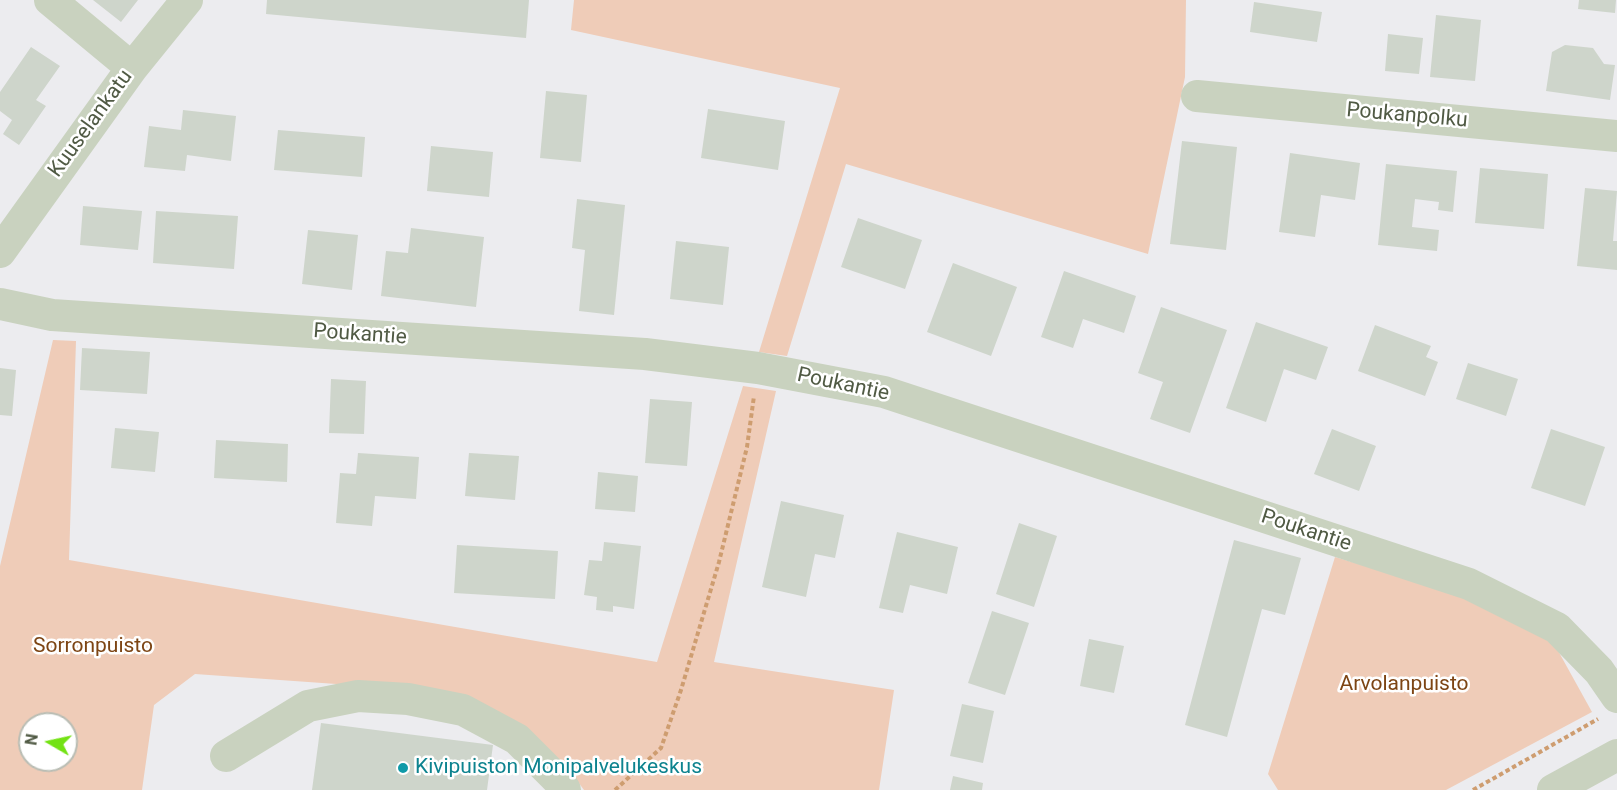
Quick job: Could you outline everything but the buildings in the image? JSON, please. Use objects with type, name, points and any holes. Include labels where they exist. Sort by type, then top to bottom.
[{"type":"street","points":[[50,0],[132,68]]},
{"type":"street","name":"Kuuselankatu","points":[[0,252],[132,68],[187,0]]},
{"type":"street","name":"Poukanpolku","points":[[1197,96],[1617,136]]},
{"type":"street","name":"Poukantie","points":[[0,304],[52,315],[645,354],[758,368],[884,392],[1469,584],[1557,628],[1599,671],[1608,708]]},
{"type":"street","points":[[226,756],[308,706],[358,696],[408,699],[463,710],[517,740],[559,781],[565,790]]},
{"type":"street","points":[[1553,790],[1617,755]]},
{"type":"path","points":[[615,790],[661,748],[681,690],[719,562],[747,447],[758,368]]},
{"type":"path","points":[[1473,790],[1608,708]]},
{"type":"green space","points":[[574,0],[1186,0],[1185,77],[1148,254],[846,164],[787,356],[759,352],[840,88],[571,30]]},
{"type":"green space","name":"Sorronpuisto","points":[[53,340],[76,341],[69,560],[657,662],[743,386],[776,391],[714,662],[894,690],[879,790],[584,790],[570,771],[407,689],[195,674],[154,705],[142,790],[0,790],[0,566]]},
{"type":"green space","name":"Arvolanpuisto","points":[[1335,557],[1467,596],[1551,638],[1592,712],[1446,790],[1278,790],[1268,774]]},
{"type":"place","name":"Kivipuiston Monipalvelukeskus","points":[[403,768]]}]
